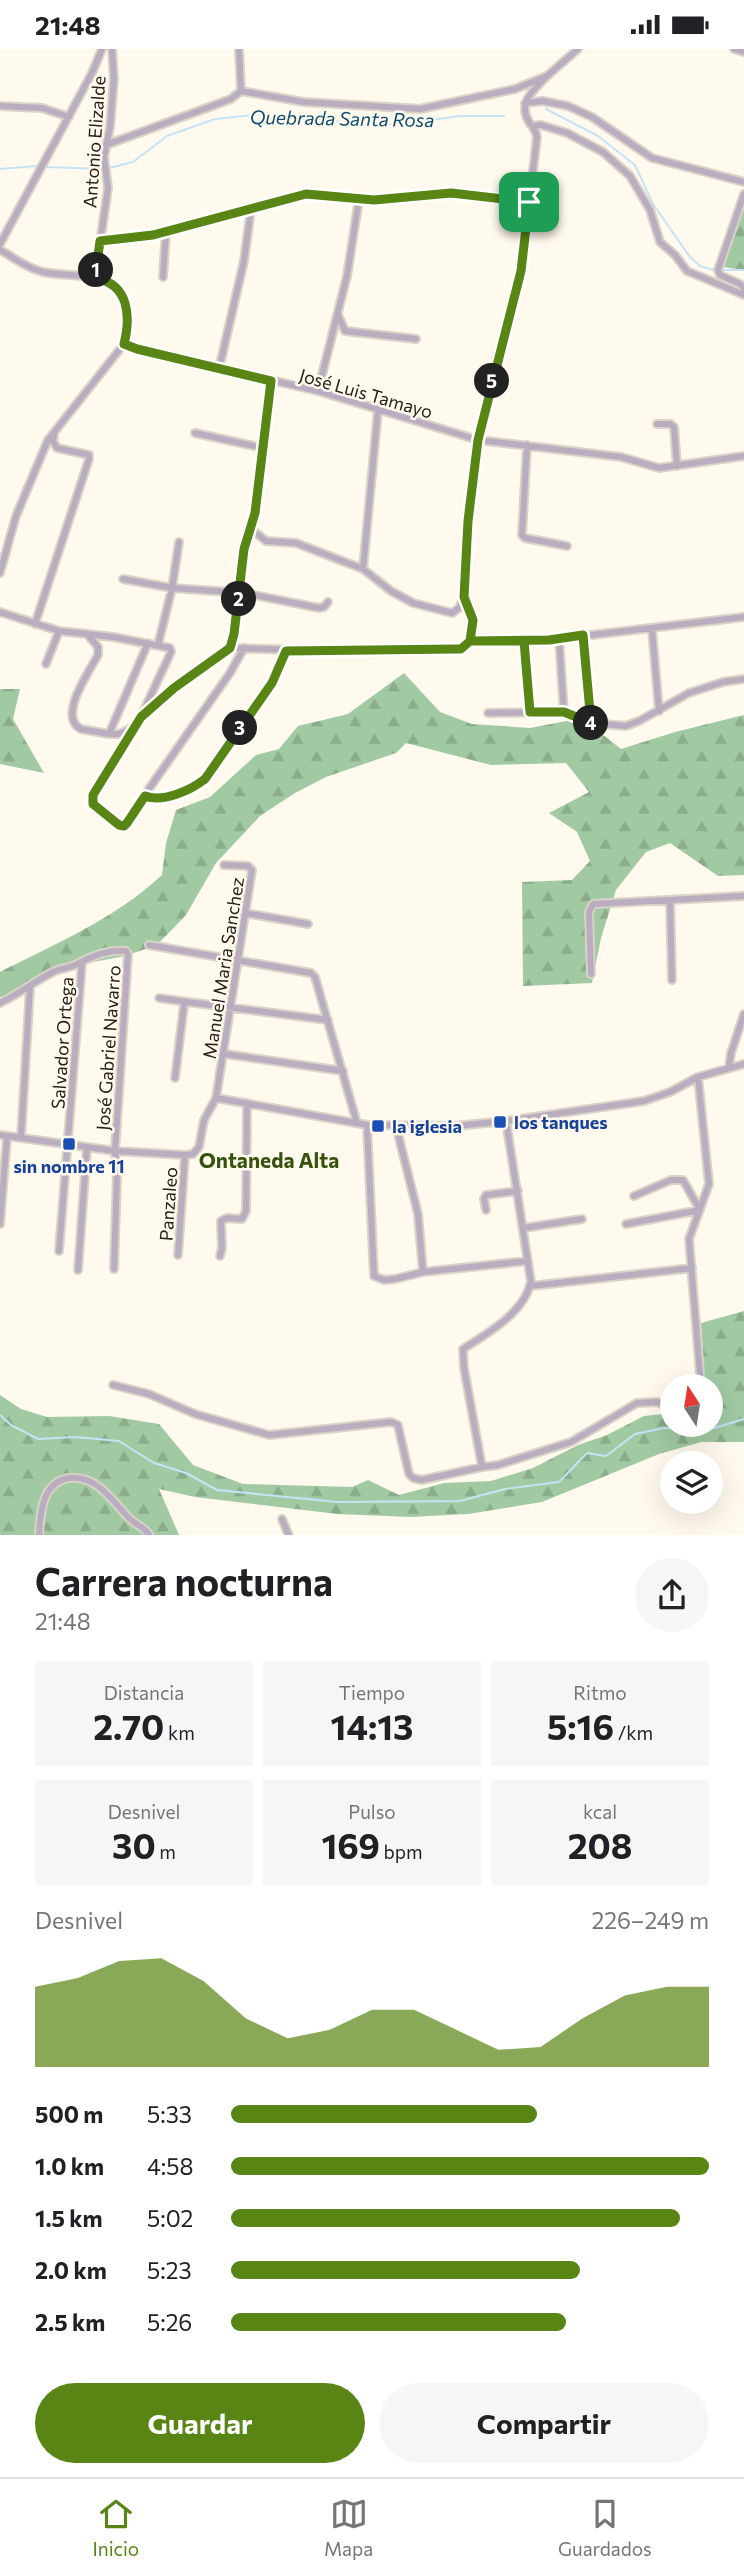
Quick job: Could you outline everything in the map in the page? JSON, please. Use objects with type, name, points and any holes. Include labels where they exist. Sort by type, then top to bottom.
[{"type":"street","points":[[0,244],[69,117],[102,49]]},
{"type":"street","name":"Antonio Elizalde","points":[[95,278],[108,188],[104,157],[110,127],[114,79],[112,49]]},
{"type":"street","points":[[239,49],[242,91]]},
{"type":"street","points":[[452,613],[459,608],[464,597],[468,521],[478,440],[521,271],[537,137],[524,111],[525,103],[547,76],[578,49]]},
{"type":"street","points":[[106,145],[231,99],[242,91],[304,102],[420,110],[515,89],[547,76]]},
{"type":"street","points":[[525,103],[543,101],[568,106],[592,117],[652,157],[744,182]]},
{"type":"street","points":[[0,106],[42,108],[69,117]]},
{"type":"street","points":[[533,126],[541,125],[567,134],[603,152],[630,176],[650,210],[660,242],[675,255],[687,271],[744,295]]},
{"type":"street","points":[[100,241],[166,232],[306,194],[374,200],[451,193],[529,202]]},
{"type":"street","points":[[744,194],[718,270],[720,275],[740,284],[744,289]]},
{"type":"street","points":[[318,391],[347,276],[359,199]]},
{"type":"street","points":[[219,369],[244,261],[251,209]]},
{"type":"street","points":[[163,277],[166,232]]},
{"type":"street","points":[[0,250],[29,268],[111,283],[125,300],[127,323],[124,344],[57,426],[40,456],[16,516],[0,573]]},
{"type":"street","points":[[338,313],[345,331],[416,339]]},
{"type":"street","name":"José Luis Tamayo","points":[[124,344],[318,391],[478,440],[621,457],[659,468],[744,456]]},
{"type":"street","points":[[230,648],[244,549],[251,529],[271,381]]},
{"type":"street","points":[[363,569],[378,410]]},
{"type":"street","points":[[657,425],[670,424],[674,427],[677,466]]},
{"type":"street","points":[[35,624],[89,459],[89,455],[84,452],[57,448],[54,445],[57,426]]},
{"type":"street","points":[[195,433],[263,448]]},
{"type":"street","points":[[527,445],[522,535],[525,538],[567,546]]},
{"type":"street","points":[[251,529],[266,541],[296,543],[363,569],[391,591],[413,603],[452,613],[472,614]]},
{"type":"street","points":[[158,645],[172,588],[179,542]]},
{"type":"street","points":[[123,579],[172,588],[239,594],[319,608],[328,602]]},
{"type":"street","points":[[464,597],[472,614],[470,641]]},
{"type":"street","points":[[0,612],[59,631],[170,648],[171,652],[141,717],[93,795],[93,804],[124,826],[230,673],[244,648]]},
{"type":"street","points":[[86,634],[98,647],[98,656],[73,703],[72,720],[76,727],[81,729],[119,734],[128,730],[174,688],[230,648],[286,651],[461,649],[470,641],[559,639],[744,617]]},
{"type":"street","points":[[652,629],[659,711]]},
{"type":"street","points":[[46,664],[59,631]]},
{"type":"street","points":[[583,635],[591,723]]},
{"type":"street","points":[[559,639],[564,712]]},
{"type":"street","points":[[524,641],[530,712]]},
{"type":"street","points":[[109,734],[148,643]]},
{"type":"street","points":[[145,796],[155,799],[166,797],[195,786],[205,779],[272,683],[286,651]]},
{"type":"street","points":[[488,713],[564,712],[591,723],[626,726],[689,693],[723,682],[744,679]]},
{"type":"street","name":"Manuel Maria Sanchez","points":[[185,1155],[193,1154],[200,1147],[204,1120],[216,1098],[246,913],[251,869],[248,866],[224,865]]},
{"type":"street","points":[[591,974],[589,912],[593,904],[744,896]]},
{"type":"street","points":[[670,901],[672,979]]},
{"type":"street","points":[[246,913],[308,924]]},
{"type":"street","points":[[149,945],[307,971],[315,977],[357,1123]]},
{"type":"street","name":"José Gabriel Navarro","points":[[82,963],[90,956],[107,952],[124,950],[128,954],[115,1151],[117,1174],[114,1269]]},
{"type":"street","points":[[0,1003],[56,970],[82,963]]},
{"type":"street","name":"Salvador Ortega","points":[[59,1251],[82,963]]},
{"type":"street","points":[[22,1138],[30,987]]},
{"type":"street","points":[[159,998],[185,1004],[328,1020]]},
{"type":"street","points":[[174,1078],[185,1004]]},
{"type":"street","points":[[729,1067],[744,1014]]},
{"type":"street","points":[[225,1054],[343,1071]]},
{"type":"street","points":[[216,1098],[367,1125],[455,1126],[644,1101],[670,1092],[698,1077],[744,1064]]},
{"type":"street","points":[[698,1077],[709,1184],[689,1240],[700,1374]]},
{"type":"street","points":[[220,1255],[221,1221],[227,1218],[242,1219],[246,1210],[247,1103]]},
{"type":"street","points":[[481,1467],[463,1349],[516,1310],[531,1286],[506,1121]]},
{"type":"street","points":[[367,1125],[374,1276],[384,1280],[423,1272],[528,1261]]},
{"type":"street","points":[[396,1126],[418,1214],[423,1272]]},
{"type":"street","points":[[0,1224],[4,1136],[115,1151],[185,1155]]},
{"type":"street","points":[[78,1270],[87,1147]]},
{"type":"street","name":"Panzaleo","points":[[178,1255],[185,1155]]},
{"type":"street","points":[[635,1196],[671,1180],[683,1180],[700,1210]]},
{"type":"street","points":[[486,1210],[486,1195],[518,1192]]},
{"type":"street","points":[[626,1224],[700,1210]]},
{"type":"street","points":[[524,1228],[582,1219]]},
{"type":"street","points":[[531,1286],[692,1268]]},
{"type":"street","points":[[113,1385],[149,1394],[195,1414],[269,1435],[391,1422],[398,1425],[400,1430],[409,1474],[422,1480],[498,1465],[571,1442],[637,1403],[660,1403]]},
{"type":"street","points":[[39,1535],[40,1515],[48,1491],[61,1480],[73,1478],[84,1478],[98,1486],[132,1522],[150,1535]]},
{"type":"street","points":[[282,1519],[289,1535]]},
{"type":"green space","points":[[744,201],[744,270],[723,267]]},
{"type":"green space","points":[[404,673],[440,712],[472,724],[530,728],[582,718],[621,749],[744,715],[744,875],[718,876],[670,843],[646,852],[616,890],[601,938],[592,983],[523,986],[522,882],[572,880],[590,861],[577,832],[549,813],[589,792],[566,763],[491,765],[406,743],[396,753],[326,777],[260,816],[216,863],[186,915],[157,945],[125,956],[56,969],[14,995],[0,997],[0,972],[106,917],[162,875],[166,843],[176,810],[210,797],[256,755],[279,749],[298,726],[348,714]]},
{"type":"green space","points":[[0,689],[20,689],[13,719],[44,773],[0,764]]},
{"type":"green space","points":[[744,1311],[744,1442],[701,1442],[660,1451],[660,1454],[542,1502],[468,1514],[410,1517],[337,1514],[195,1497],[159,1489],[179,1535],[0,1535],[0,1395],[21,1409],[47,1417],[109,1416],[159,1424],[193,1465],[243,1484],[352,1487],[368,1480],[399,1495],[444,1483],[491,1481],[533,1468],[644,1416],[660,1414],[660,1437],[723,1437],[723,1374],[704,1374],[701,1323]]},
{"type":"waterway","name":"Quebrada Santa Rosa","points":[[546,109],[598,136],[635,165],[653,204],[690,257],[700,266],[717,271]]},
{"type":"waterway","name":"Quebrada Santa Rosa","points":[[109,168],[133,162],[167,136],[215,119],[263,114],[366,124],[402,124],[460,116],[504,116]]},
{"type":"waterway","name":"Quebrada Santa Rosa","points":[[0,169],[36,166]]},
{"type":"waterway","points":[[45,167],[102,169]]},
{"type":"waterway","name":"Quebrada Santa Rosa","points":[[721,270],[744,270]]},
{"type":"waterway","points":[[0,1415],[11,1425],[38,1439],[75,1437],[119,1441],[154,1463],[186,1473],[217,1490],[338,1502],[460,1501],[505,1489],[559,1482],[587,1453],[606,1456],[635,1434],[664,1428],[708,1430],[744,1419]]},
{"type":"place","name":"los tanques","points":[[500,1122]]},
{"type":"place","name":"la iglesia","points":[[378,1126]]},
{"type":"place","name":"sin nombre 11","points":[[69,1144]]},
{"type":"district","name":"Ontaneda Alta","points":[[269,1159]]},
{"type":"route","points":[[529,202],[451,193],[374,200],[306,194],[153,235],[100,241],[95,278],[111,283],[125,300],[127,323],[124,344],[271,381],[255,513],[244,549],[230,648],[174,688],[141,717],[93,795],[93,804],[119,825],[124,826],[127,823],[145,796],[155,799],[166,797],[195,786],[205,779],[272,683],[286,651],[461,649],[470,641],[524,641],[530,712],[564,712],[591,723],[583,635],[549,640],[470,641],[473,620],[464,597],[468,521],[478,440],[497,356],[521,271],[529,202]]}]
